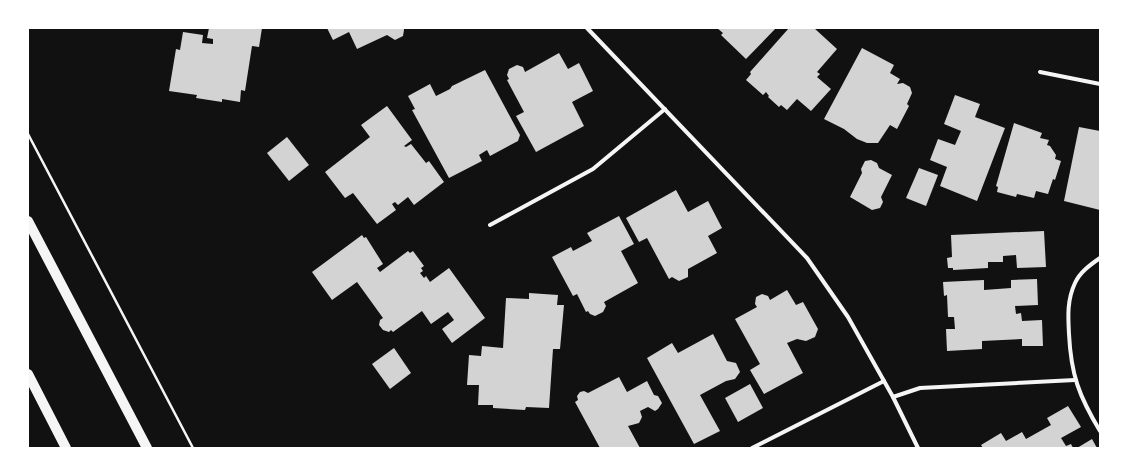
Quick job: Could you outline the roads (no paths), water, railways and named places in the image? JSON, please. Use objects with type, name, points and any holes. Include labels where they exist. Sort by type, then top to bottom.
[{"type":"main road","points":[[28,221],[31,236],[147,448]]},
{"type":"main road","points":[[28,374],[66,448]]},
{"type":"street","points":[[587,28],[807,258],[848,317],[893,397],[918,448]]},
{"type":"street","points":[[1040,72],[1100,84]]},
{"type":"street","points":[[490,225],[593,169],[665,109]]},
{"type":"street","points":[[1100,258],[1087,267],[1075,282],[1069,299],[1068,316],[1070,362],[1075,380],[1085,406],[1100,431]]},
{"type":"street","points":[[893,397],[920,388],[1075,380]]},
{"type":"street","points":[[752,448],[884,382]]}]
